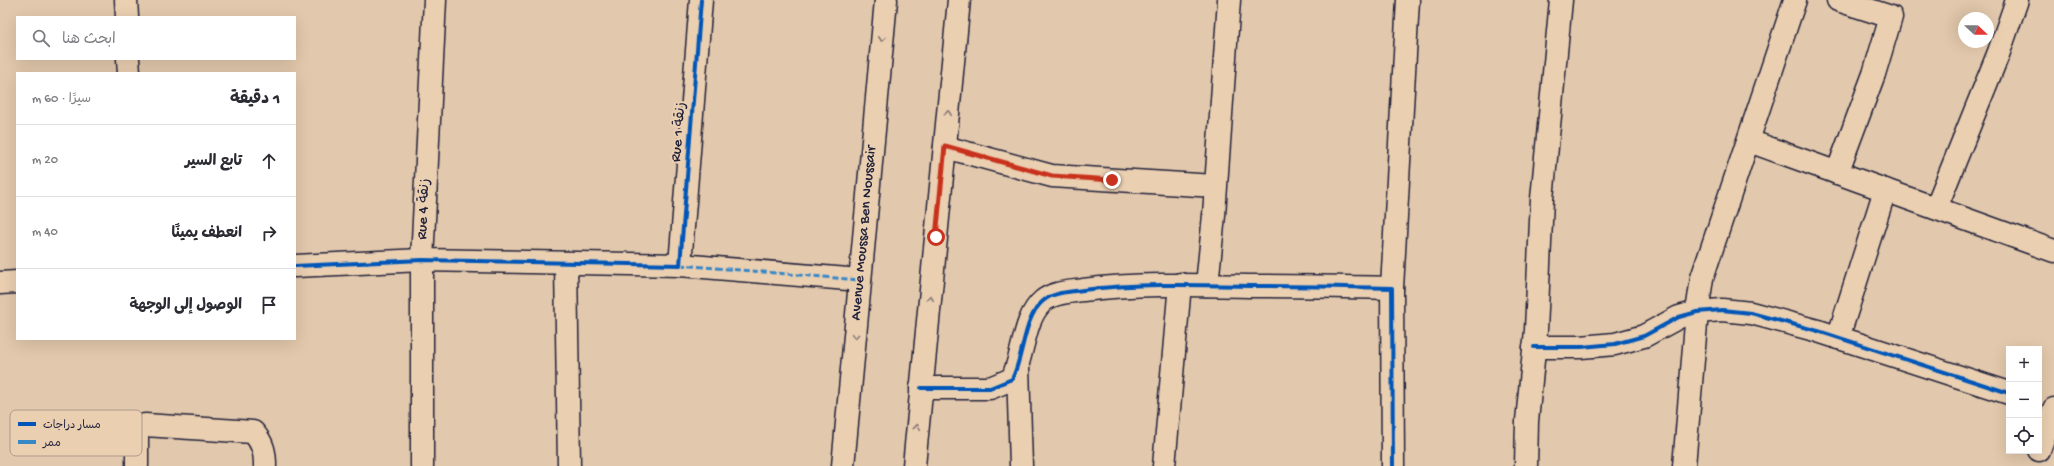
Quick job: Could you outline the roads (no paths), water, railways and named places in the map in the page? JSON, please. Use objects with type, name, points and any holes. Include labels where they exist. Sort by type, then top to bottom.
[{"type":"street","points":[[126,0],[127,16]]},
{"type":"street","name":"Rue 4 زنقة","points":[[422,466],[422,260],[435,0]]},
{"type":"street","name":"Rue 1 زنقة","points":[[680,265],[701,0]]},
{"type":"street","name":"Avenue Moussa Ben Noussair","points":[[842,466],[886,0]]},
{"type":"street","points":[[914,466],[959,0]]},
{"type":"street","points":[[1207,285],[1229,0]]},
{"type":"street","points":[[1393,466],[1392,288],[1408,0]]},
{"type":"street","points":[[1526,466],[1527,421],[1534,347],[1542,199],[1562,0]]},
{"type":"street","points":[[1684,466],[1697,312],[1702,278],[1795,0]]},
{"type":"street","points":[[1837,173],[1874,74],[1895,9],[1838,0]]},
{"type":"street","points":[[1936,208],[1999,52],[2017,0]]},
{"type":"street","points":[[128,60],[129,72]]},
{"type":"street","points":[[1749,141],[2054,251]]},
{"type":"street","points":[[945,146],[1052,176],[1215,186]]},
{"type":"street","points":[[1838,338],[1885,190]]},
{"type":"street","points":[[296,266],[422,260],[680,265],[860,280]]},
{"type":"street","points":[[566,263],[569,466]]},
{"type":"street","points":[[0,283],[16,282]]},
{"type":"street","points":[[921,388],[990,388],[1012,379],[1018,367],[1031,316],[1044,300],[1066,292],[1120,285],[1180,284],[1392,288]]},
{"type":"street","points":[[1164,466],[1180,284]]},
{"type":"street","points":[[1534,347],[1581,347],[1616,344],[1644,336],[1679,317],[1697,312],[1722,310],[1751,313],[1838,338],[2006,392]]},
{"type":"street","points":[[1018,367],[1021,466]]},
{"type":"street","points":[[2042,403],[2054,408],[2042,442]]},
{"type":"street","points":[[142,428],[145,425],[253,432],[261,441],[265,453],[265,466]]},
{"type":"street","points":[[2033,466],[2038,454]]}]
